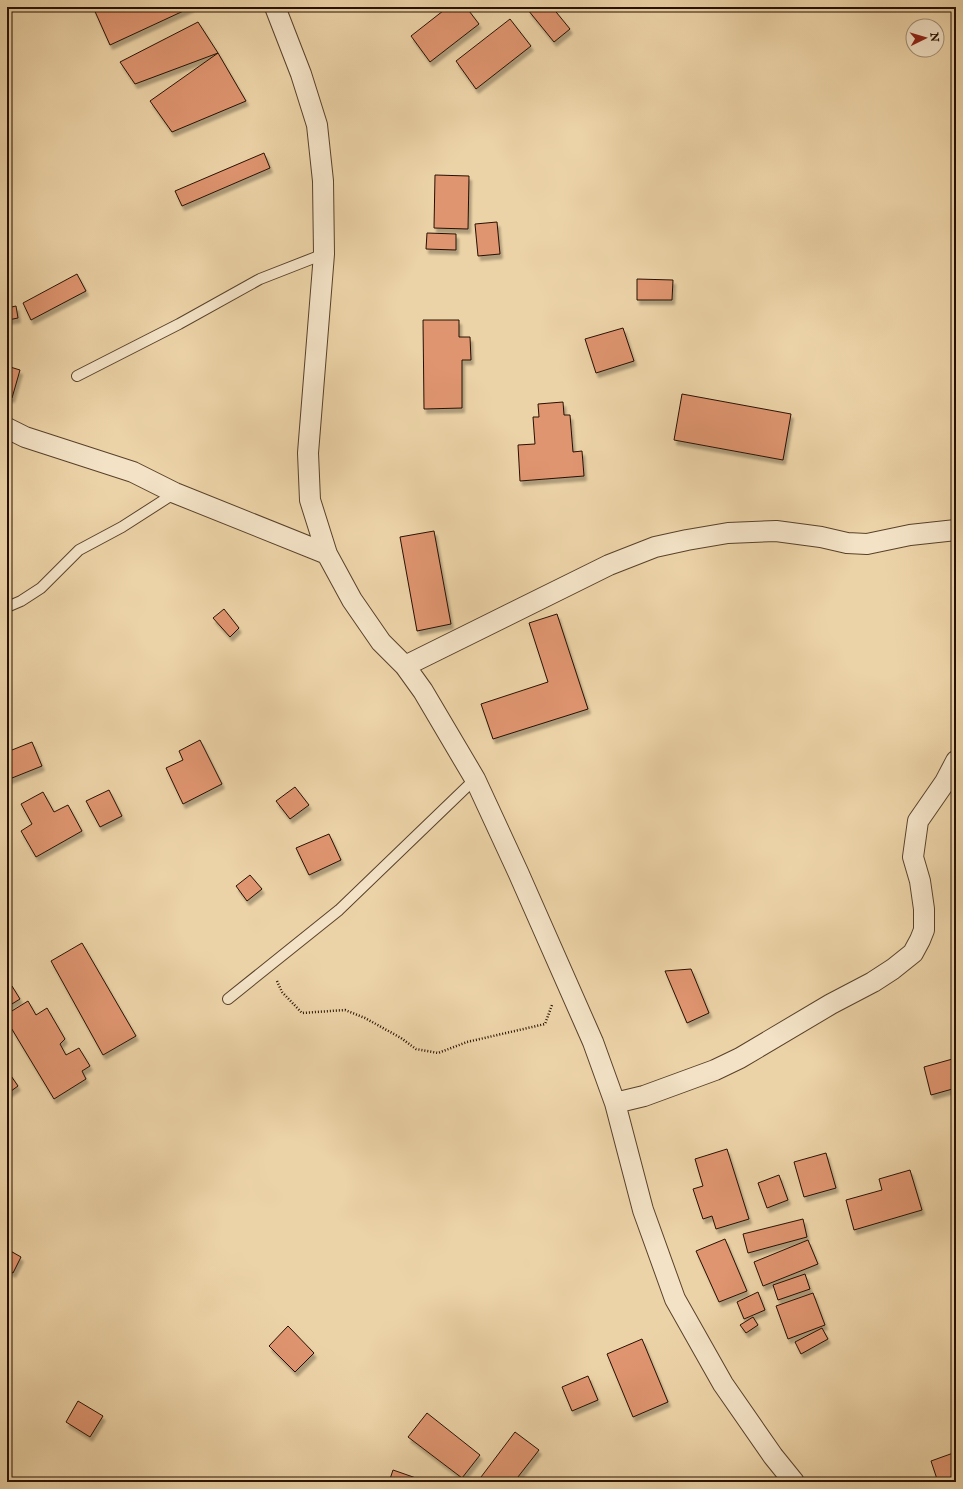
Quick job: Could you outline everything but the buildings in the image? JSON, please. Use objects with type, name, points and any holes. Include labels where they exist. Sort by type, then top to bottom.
[{"type":"street","points":[[275,7],[301,74],[317,125],[323,180],[324,254],[308,453],[310,500],[327,554],[352,600],[381,642],[405,666],[423,691],[475,779],[518,872],[592,1042],[615,1103],[643,1210],[675,1299],[723,1384],[773,1456],[794,1482]]},
{"type":"street","points":[[7,428],[32,439],[133,472],[175,493],[327,554]]},
{"type":"street","points":[[405,666],[609,565],[655,547],[728,533],[776,531],[821,537],[847,543],[867,544],[910,535],[956,530]]},
{"type":"street","points":[[615,1103],[644,1096],[715,1070],[740,1058],[817,1012],[873,982],[893,969],[913,953],[924,930],[924,909],[920,881],[913,857],[918,821],[945,782],[956,761]]},
{"type":"lane","points":[[77,376],[179,324],[260,279],[324,254]]},
{"type":"lane","points":[[7,606],[21,601],[41,588],[80,550],[122,527],[175,493]]},
{"type":"lane","points":[[228,999],[339,910],[475,779]]},
{"type":"path","points":[[271,965],[282,992],[302,1013],[345,1010],[377,1024],[416,1049],[438,1053],[467,1042],[545,1024],[563,977]]}]
